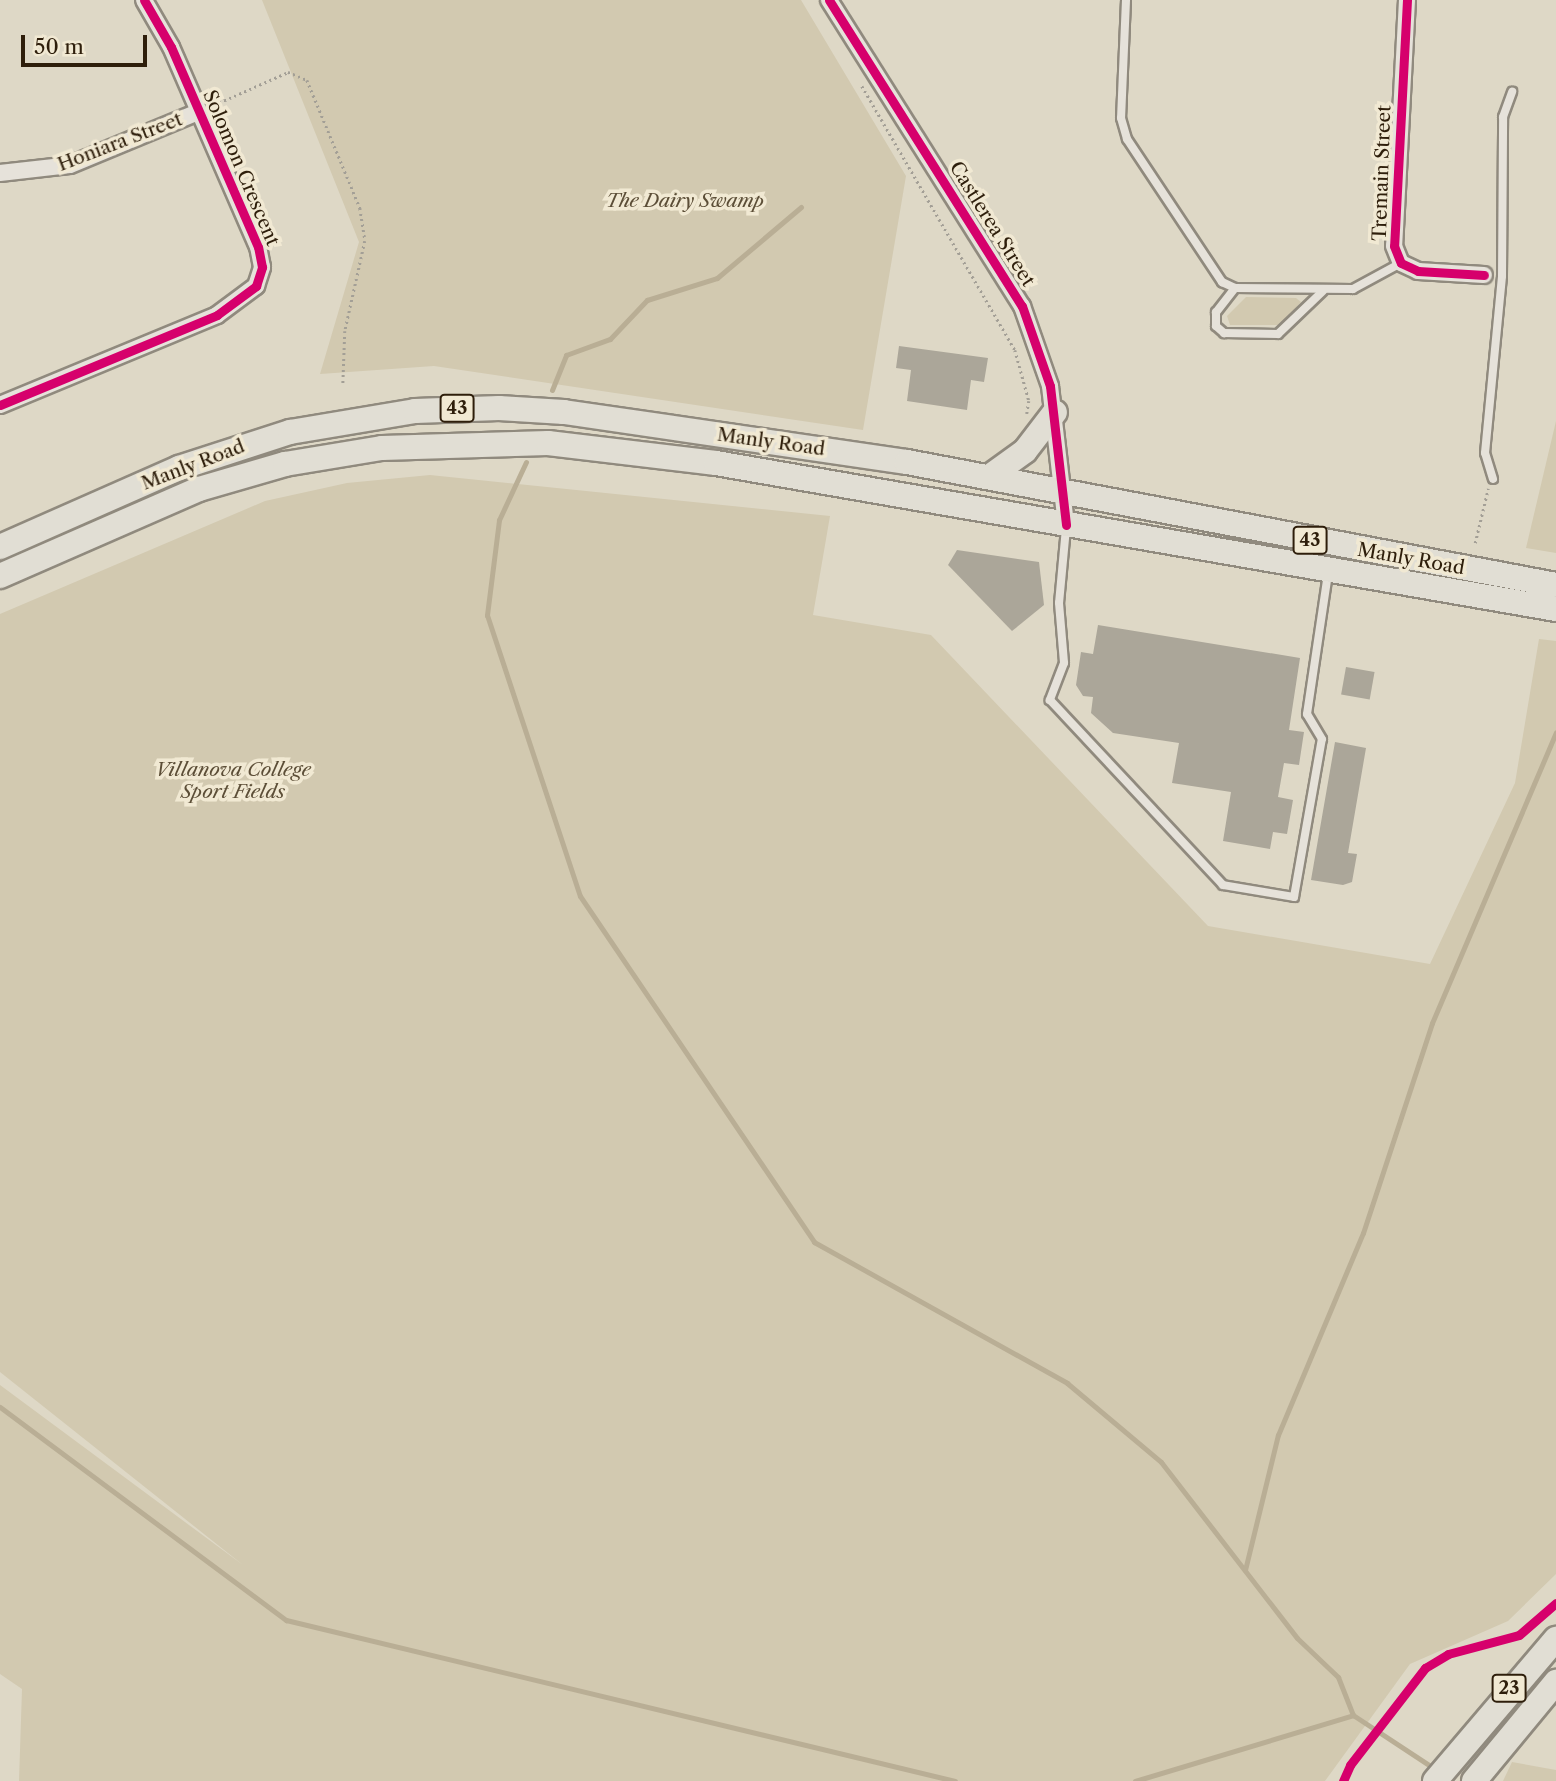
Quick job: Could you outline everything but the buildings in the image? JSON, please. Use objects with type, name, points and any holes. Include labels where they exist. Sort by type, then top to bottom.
[{"type":"main road","name":"Manly Road","points":[[0,547],[235,447],[333,422],[415,411],[564,412],[989,477],[1556,585]]},
{"type":"main road","points":[[989,477],[1025,451],[1055,412]]},
{"type":"main road","name":"Manly Road","points":[[0,576],[170,500],[238,477],[330,456],[443,444],[548,443],[647,452],[1556,610]]},
{"type":"main road","name":"23","points":[[1435,1781],[1466,1740],[1556,1639]]},
{"type":"main road","name":"23","points":[[1475,1781],[1556,1682]]},
{"type":"street","name":"Solomon Crescent","points":[[0,405],[217,314],[256,286],[262,268],[258,247],[171,47],[144,0]]},
{"type":"street","name":"Tremain Street","points":[[1407,0],[1394,246],[1401,263],[1418,271],[1484,275]]},
{"type":"street","name":"Castlerea Street","points":[[832,1],[1022,306],[1045,366],[1055,412],[1065,491],[1066,525]]},
{"type":"street","name":"Honiara Street","points":[[0,173],[70,165],[198,112]]},
{"type":"lane","points":[[1126,0],[1121,118],[1127,139],[1214,271],[1235,288],[1323,291],[1353,289],[1401,263]]},
{"type":"lane","points":[[1493,479],[1485,453],[1502,276],[1503,117],[1512,92]]},
{"type":"lane","points":[[1484,275],[1502,276]]},
{"type":"lane","points":[[1235,288],[1216,312],[1216,327],[1224,333],[1278,334],[1323,291]]},
{"type":"lane","points":[[1066,525],[1059,603],[1064,663],[1050,700],[1223,885],[1294,897],[1322,739],[1307,714],[1329,570]]},
{"type":"path","points":[[198,112],[288,72],[307,80],[360,208],[365,241],[345,331],[343,385]]},
{"type":"path","points":[[858,79],[1015,350],[1030,401],[1024,427]]},
{"type":"path","points":[[1475,543],[1493,479]]},
{"type":"green space","name":"The Dairy Swamp","points":[[262,0],[801,0],[906,176],[863,430],[434,366],[320,374],[359,242]]},
{"type":"green space","points":[[1246,297],[1296,298],[1301,302],[1281,325],[1230,325],[1227,316]]},
{"type":"green space","points":[[1556,421],[1556,553],[1526,548]]},
{"type":"green space","name":"Villanova College Sport Fields","points":[[430,475],[830,516],[813,615],[931,635],[1208,926],[1430,964],[1515,783],[1539,639],[1556,641],[1556,1574],[1508,1621],[1410,1664],[1325,1781],[19,1781],[22,1689],[0,1674],[0,1385],[243,1565],[0,1372],[0,614],[265,501],[347,483]]},
{"type":"green space","points":[[1512,1762],[1556,1770],[1556,1781],[1503,1781]]},
{"type":"waterway","points":[[552,390],[566,355],[610,339],[647,300],[717,278],[801,207]]},
{"type":"waterway","points":[[526,462],[499,520],[487,615],[580,896],[814,1242],[1067,1383],[1161,1462],[1297,1638],[1338,1677],[1353,1715]]},
{"type":"waterway","points":[[1245,1570],[1278,1435],[1363,1233],[1432,1023],[1556,732]]},
{"type":"waterway","points":[[0,1407],[286,1620],[955,1781]]},
{"type":"waterway","points":[[1353,1715],[1435,1769]]},
{"type":"waterway","points":[[1135,1781],[1353,1715]]},
{"type":"cycle path","points":[[0,405],[217,315],[256,286],[262,267],[258,247],[171,47],[144,0]]},
{"type":"cycle path","points":[[829,0],[1022,306],[1050,386],[1066,525]]},
{"type":"cycle path","points":[[1407,0],[1394,246],[1401,263],[1418,271],[1484,275]]},
{"type":"cycle path","points":[[1343,1781],[1350,1765],[1425,1668],[1448,1654],[1519,1635],[1556,1603]]}]
